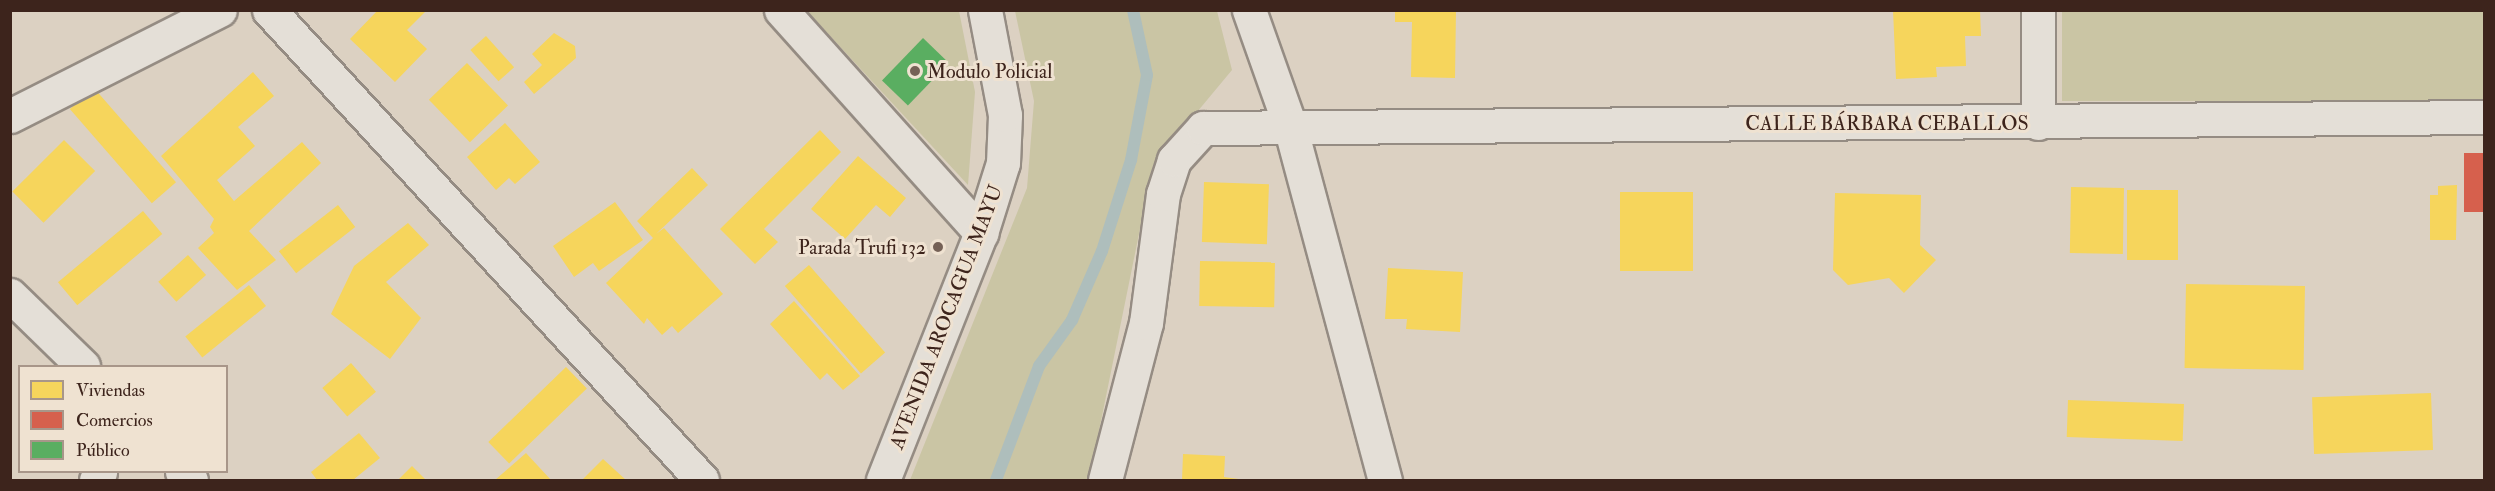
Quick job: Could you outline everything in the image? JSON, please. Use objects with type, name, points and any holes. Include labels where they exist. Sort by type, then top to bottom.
[{"type":"street","points":[[10,116],[220,10]]},
{"type":"street","points":[[269,10],[702,480]]},
{"type":"street","points":[[780,10],[981,233]]},
{"type":"street","name":"AVENIDA AROCAGUA MAYU","points":[[884,480],[981,233],[1003,163],[1005,115],[985,10]]},
{"type":"street","points":[[1250,10],[1290,126],[1385,480]]},
{"type":"street","points":[[2037,123],[2038,10]]},
{"type":"street","name":"CALLE BÁRBARA CEBALLOS","points":[[1105,480],[1146,322],[1163,194],[1174,160],[1203,128],[2037,123],[2484,117]]},
{"type":"street","points":[[10,295],[82,365]]},
{"type":"shaded area","points":[[807,11],[959,11],[975,92],[968,185]]},
{"type":"shaded area","points":[[1015,11],[1217,11],[1232,70],[1153,165],[1089,480],[910,480],[1027,188],[1034,101]]},
{"type":"shaded area","points":[[2062,11],[2484,11],[2484,101],[2062,101]]},
{"type":"building: Viviendas","points":[[378,10],[427,10],[407,30],[427,49],[395,82],[350,39]]},
{"type":"building: Viviendas","points":[[1395,10],[1456,10],[1455,78],[1411,77],[1412,22],[1395,22]]},
{"type":"building: Viviendas","points":[[1893,10],[1980,10],[1981,36],[1965,36],[1966,66],[1936,67],[1937,77],[1896,79]]},
{"type":"building: Viviendas","points":[[554,33],[575,46],[576,58],[534,94],[524,82],[542,65],[532,54]]},
{"type":"building: Viviendas","points":[[486,36],[514,67],[498,81],[470,50]]},
{"type":"building: Viviendas","points":[[467,63],[508,105],[470,142],[429,100]]},
{"type":"building: Viviendas","points":[[253,72],[274,96],[238,127],[255,146],[217,180],[234,201],[302,142],[321,163],[249,231],[276,260],[237,290],[198,248],[214,233],[210,227],[214,219],[161,156]]},
{"type":"building: Viviendas","points":[[94,88],[176,182],[152,203],[70,109]]},
{"type":"building: Viviendas","points":[[505,123],[540,162],[515,184],[509,178],[496,190],[467,157]]},
{"type":"building: Viviendas","points":[[820,130],[841,152],[764,229],[778,242],[755,264],[720,229]]},
{"type":"building: Viviendas","points":[[64,140],[95,171],[43,223],[12,192]]},
{"type":"building: Viviendas","points":[[858,156],[906,198],[890,217],[876,205],[845,239],[811,209]]},
{"type":"building: Viviendas","points":[[692,168],[708,185],[656,234],[664,228],[723,294],[678,333],[672,326],[662,335],[647,318],[644,324],[606,283],[653,238],[637,221]]},
{"type":"building: Viviendas","points":[[1204,182],[1269,184],[1267,244],[1202,242]]},
{"type":"building: Viviendas","points":[[2457,185],[2456,240],[2430,240],[2430,195],[2438,195],[2438,186]]},
{"type":"building: Viviendas","points":[[2071,187],[2124,188],[2123,254],[2070,253]]},
{"type":"building: Viviendas","points":[[2127,190],[2178,190],[2178,260],[2127,260]]},
{"type":"building: Viviendas","points":[[1620,192],[1693,192],[1693,271],[1620,271]]},
{"type":"building: Viviendas","points":[[1835,193],[1921,195],[1920,245],[1936,260],[1904,293],[1889,278],[1848,285],[1833,270]]},
{"type":"building: Viviendas","points":[[615,202],[643,240],[599,271],[593,263],[574,277],[553,246]]},
{"type":"building: Viviendas","points":[[338,205],[355,227],[296,273],[279,251]]},
{"type":"building: Viviendas","points":[[143,211],[162,234],[77,305],[58,282]]},
{"type":"building: Viviendas","points":[[408,223],[429,245],[386,282],[421,318],[390,359],[331,314],[354,266]]},
{"type":"building: Viviendas","points":[[188,255],[206,275],[176,302],[158,282]]},
{"type":"building: Viviendas","points":[[1200,261],[1275,262],[1274,307],[1199,306]]},
{"type":"building: Viviendas","points":[[809,265],[885,353],[861,374],[785,286]]},
{"type":"building: Viviendas","points":[[1388,268],[1463,272],[1460,332],[1406,329],[1407,319],[1385,319]]},
{"type":"building: Viviendas","points":[[2186,284],[2305,286],[2304,370],[2185,368]]},
{"type":"building: Viviendas","points":[[249,285],[266,306],[202,358],[185,337]]},
{"type":"building: Viviendas","points":[[794,301],[860,376],[843,390],[827,373],[820,380],[770,324]]},
{"type":"building: Viviendas","points":[[351,363],[376,392],[347,417],[322,388]]},
{"type":"building: Viviendas","points":[[566,367],[587,389],[509,464],[488,442]]},
{"type":"building: Viviendas","points":[[2431,393],[2433,450],[2314,454],[2312,397]]},
{"type":"building: Viviendas","points":[[2068,400],[2184,404],[2183,441],[2067,437]]},
{"type":"building: Viviendas","points":[[359,433],[380,458],[353,480],[317,480],[311,472]]},
{"type":"building: Viviendas","points":[[526,453],[551,480],[495,480]]},
{"type":"building: Viviendas","points":[[1183,454],[1225,456],[1224,477],[1246,480],[1182,480]]},
{"type":"building: Viviendas","points":[[603,459],[626,480],[582,480]]},
{"type":"building: Viviendas","points":[[412,466],[426,480],[398,480]]},
{"type":"building: Comercios","points":[[2464,153],[2484,153],[2484,212],[2464,212]]},
{"type":"building: Público","name":"Modulo Policial","points":[[923,38],[949,63],[908,105],[882,80]]},
{"type":"waterway","points":[[996,480],[1039,366],[1072,320],[1102,251],[1131,160],[1147,75],[1133,10]]},
{"type":"place","name":"Modulo Policial","points":[[915,71]]},
{"type":"place","name":"Parada Trufi 132","points":[[938,247]]}]
